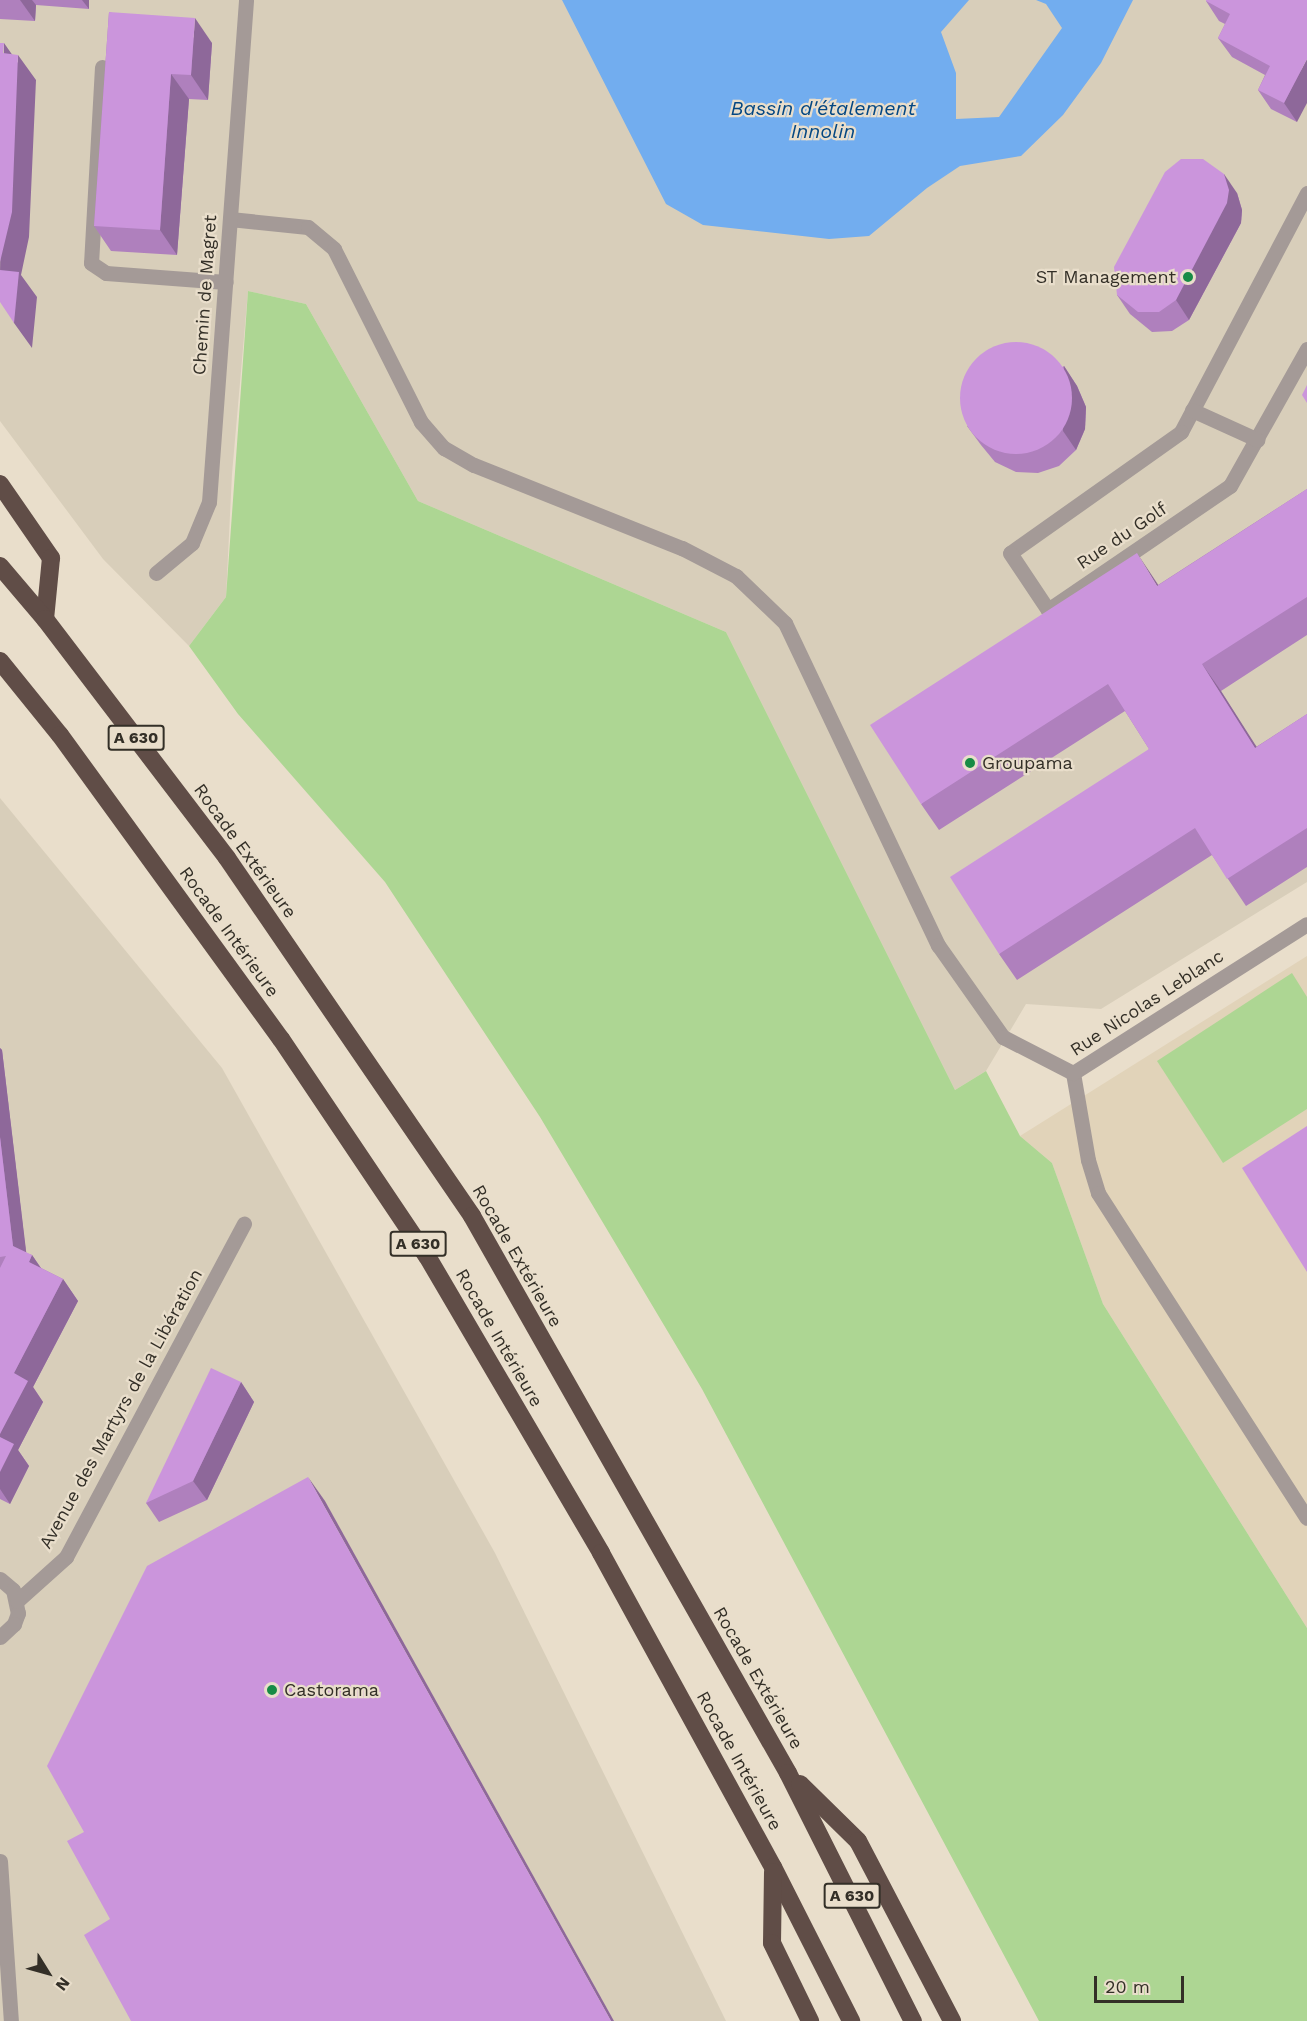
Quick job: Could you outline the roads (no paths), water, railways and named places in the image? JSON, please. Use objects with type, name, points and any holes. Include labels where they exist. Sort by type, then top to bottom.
[{"type":"highway","points":[[0,484],[51,558],[45,619]]},
{"type":"highway","name":"Rocade Extérieure","points":[[0,566],[45,619],[226,858],[472,1216],[788,1773],[914,2021]]},
{"type":"highway","name":"Rocade Intérieure","points":[[0,661],[60,735],[281,1039],[427,1256],[601,1553],[773,1867],[850,2021]]},
{"type":"highway","points":[[788,1773],[858,1841],[952,2021]]},
{"type":"highway","points":[[773,1867],[772,1943],[810,2021]]},
{"type":"street","name":"Chemin de Magret","points":[[156,573],[192,543],[209,502],[246,0]]},
{"type":"street","points":[[102,67],[91,263],[106,273],[225,282]]},
{"type":"street","points":[[1258,440],[1192,410],[1307,192]]},
{"type":"street","name":"Rue Nicolas Leblanc","points":[[230,219],[308,227],[334,249],[421,422],[444,448],[474,465],[691,553],[736,576],[785,623],[938,945],[1003,1037],[1073,1073],[1307,924]]},
{"type":"street","name":"Rue du Golf","points":[[1192,410],[1181,432],[1010,553],[1048,610],[1230,486],[1307,350]]},
{"type":"street","points":[[1073,1073],[1088,1160],[1098,1193],[1307,1518]]},
{"type":"street","name":"Avenue des Martyrs de la Libération","points":[[17,1601],[66,1557],[244,1224]]},
{"type":"street","points":[[0,1579],[13,1590],[17,1601],[14,1624],[0,1637]]},
{"type":"street","points":[[0,1862],[11,2021]]},
{"type":"water","name":"Bassin d'étalement Innolin","points":[[562,0],[969,0],[941,32],[956,73],[956,119],[999,117],[1062,28],[1046,4],[1036,0],[1133,0],[1101,63],[1063,115],[1021,156],[960,166],[927,188],[869,236],[829,239],[703,225],[666,204]]},
{"type":"place","name":"ST Management","points":[[1188,277]]},
{"type":"place","name":"Groupama","points":[[970,763]]},
{"type":"place","name":"Castorama","points":[[272,1690]]}]
